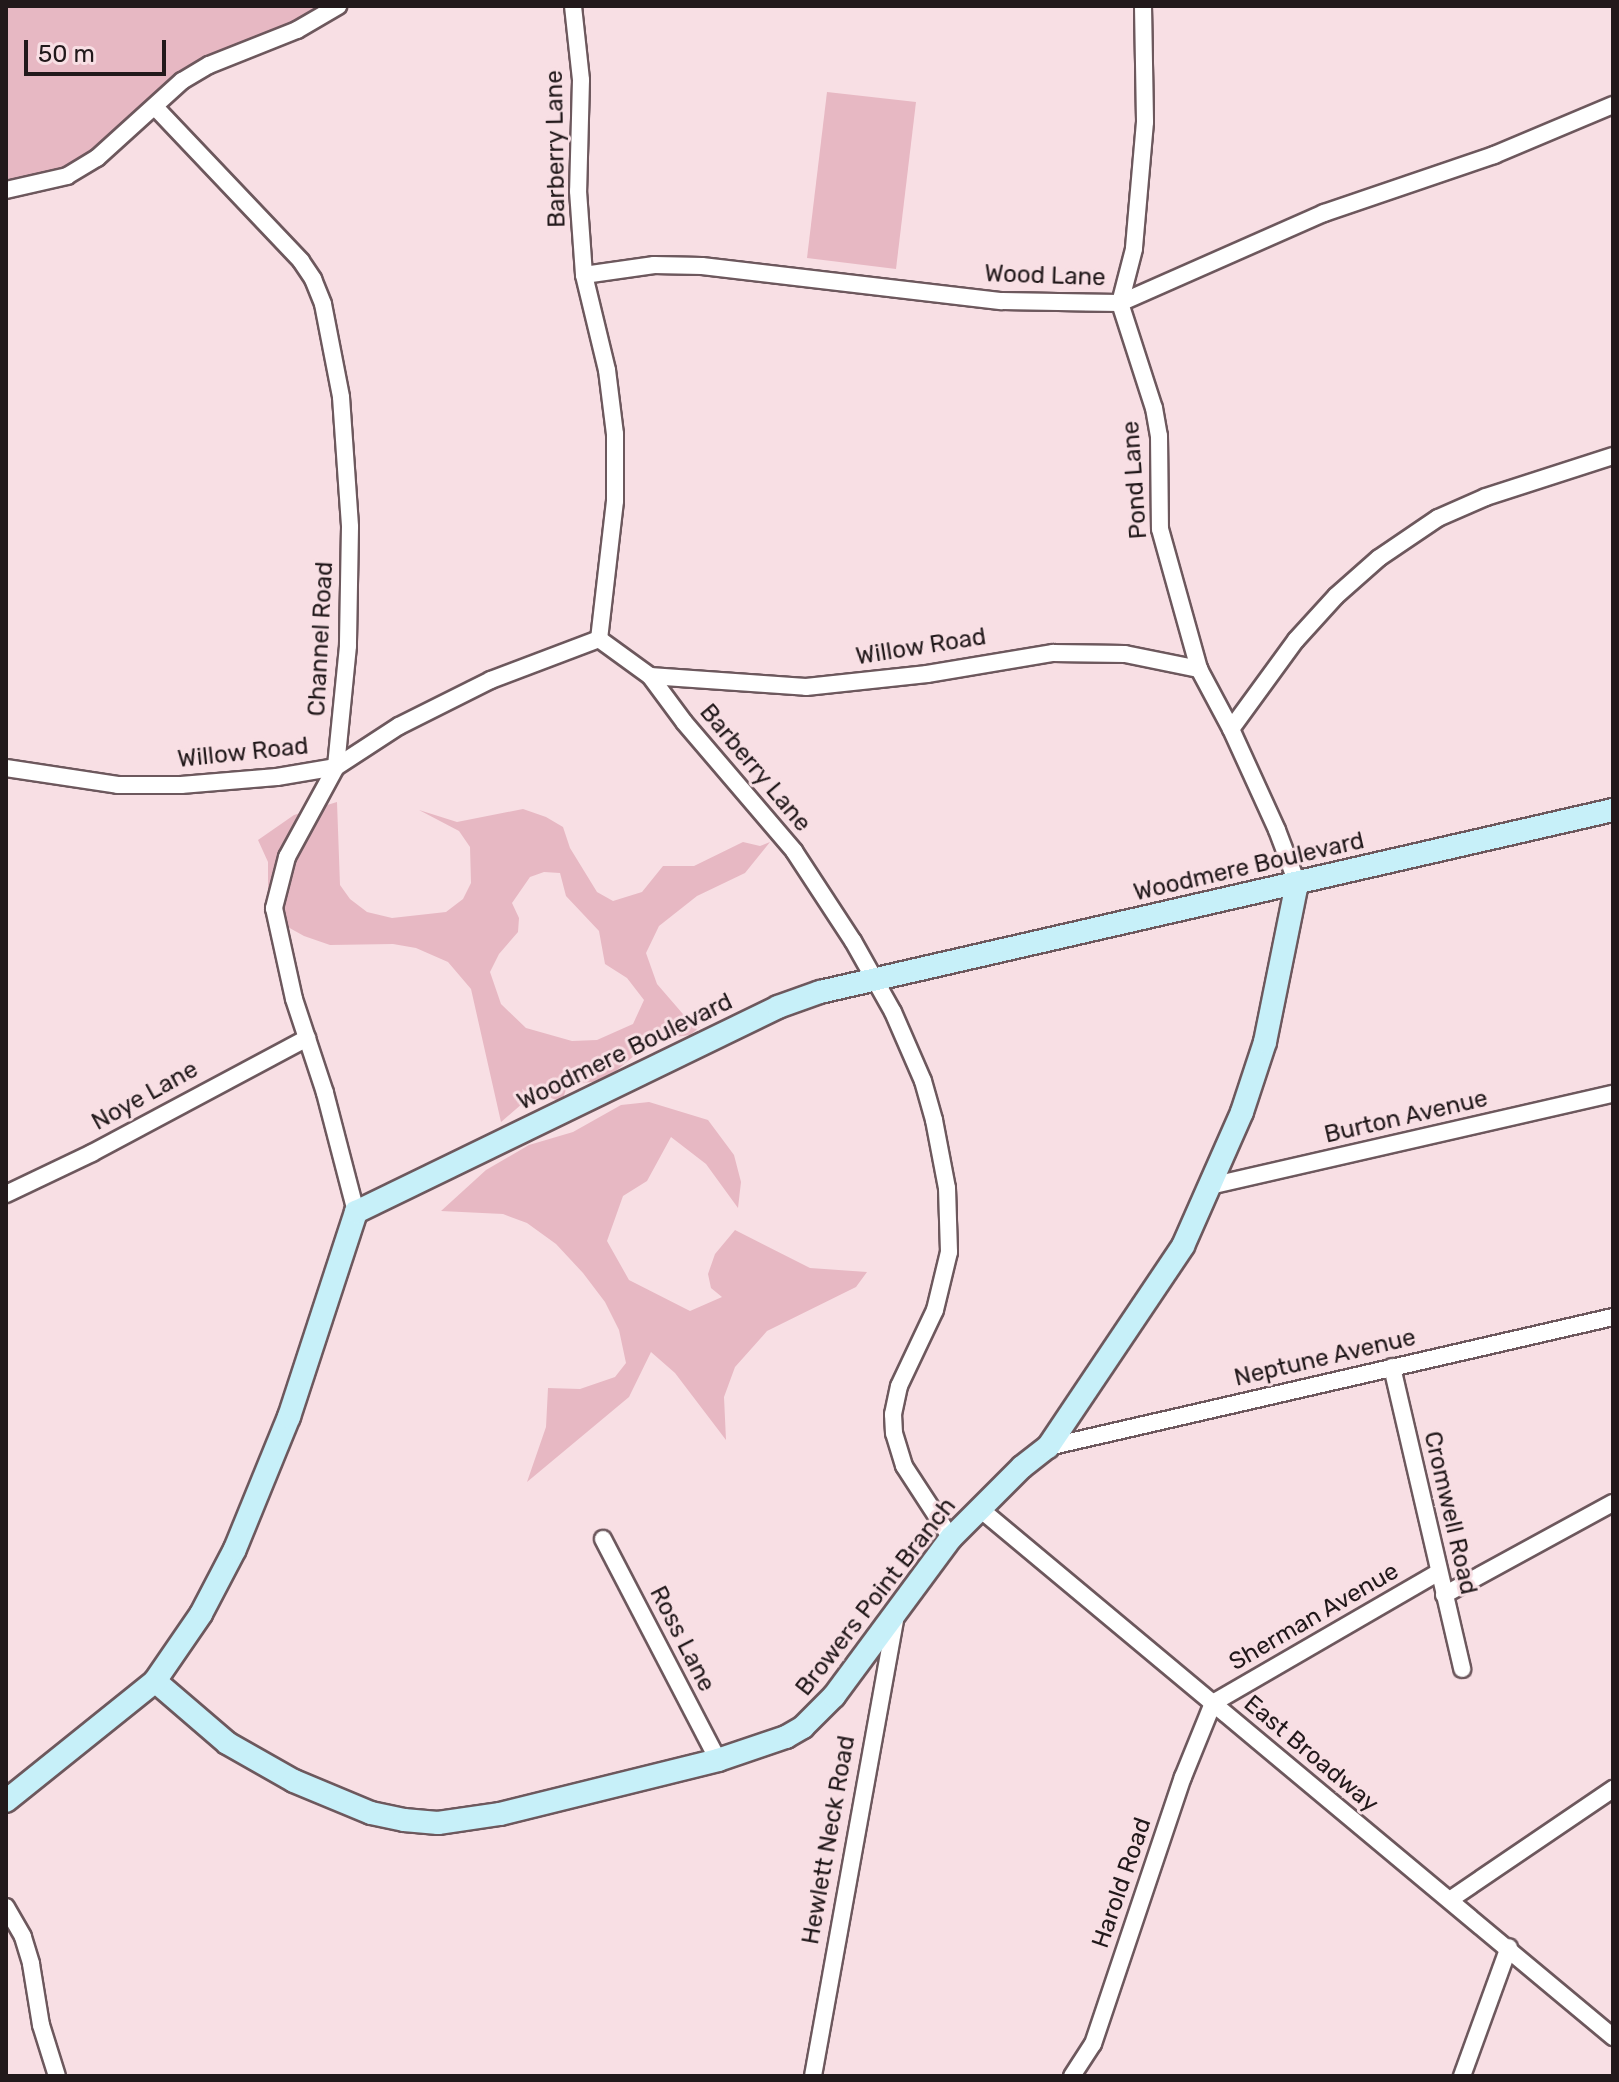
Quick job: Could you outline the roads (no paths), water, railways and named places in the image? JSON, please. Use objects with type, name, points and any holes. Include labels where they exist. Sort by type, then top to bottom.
[{"type":"street","points":[[6,190],[67,176],[97,158],[156,108],[182,81],[209,65],[297,30],[338,6]]},
{"type":"street","name":"Barberry Lane","points":[[573,6],[581,80],[578,191],[584,275],[607,370],[615,434],[615,501],[599,639],[650,676],[684,722],[794,851],[853,941],[893,1012],[923,1081],[947,1188],[949,1252],[935,1310],[899,1386],[893,1414],[894,1433],[904,1466],[951,1538]]},
{"type":"street","points":[[1120,303],[1134,249],[1145,122],[1143,6]]},
{"type":"street","name":"Wood Lane","points":[[584,275],[654,265],[702,266],[1002,301],[1120,303],[1324,213],[1494,155],[1613,105]]},
{"type":"street","name":"Channel Road","points":[[156,108],[301,261],[323,304],[341,397],[350,527],[348,646],[336,767],[287,857],[274,908],[294,999],[356,1212]]},
{"type":"street","name":"Pond Lane","points":[[1120,303],[1154,408],[1159,436],[1160,529],[1199,669],[1231,729],[1277,830],[1297,883]]},
{"type":"street","points":[[1231,729],[1296,640],[1336,596],[1379,558],[1438,518],[1474,502],[1613,456]]},
{"type":"street","name":"Willow Road","points":[[6,768],[118,785],[250,779],[336,767],[399,726],[491,680],[599,639]]},
{"type":"street","name":"Willow Road","points":[[650,676],[806,687],[927,674],[1053,653],[1125,654],[1199,669]]},
{"type":"street","name":"Woodmere Boulevard","points":[[356,1212],[778,1007],[874,980],[1613,810]]},
{"type":"street","name":"Browers Point Branch","points":[[155,1681],[227,1743],[294,1781],[371,1813],[438,1823],[500,1814],[718,1760],[786,1737],[803,1727],[834,1696],[951,1538],[979,1508],[1048,1447],[1183,1246],[1242,1112],[1265,1042],[1297,883]]},
{"type":"street","name":"Noye Lane","points":[[6,1194],[92,1153],[307,1038]]},
{"type":"street","name":"Burton Avenue","points":[[1210,1186],[1613,1094]]},
{"type":"street","points":[[6,1801],[155,1681],[201,1614],[235,1549],[318,1337],[356,1212]]},
{"type":"street","name":"Neptune Avenue","points":[[1048,1447],[1613,1317]]},
{"type":"street","name":"Cromwell Road","points":[[1392,1367],[1462,1669]]},
{"type":"street","points":[[1444,1595],[1613,1503]]},
{"type":"street","name":"East Broadway","points":[[979,1508],[1509,1947],[1613,2037]]},
{"type":"street","name":"Ross Lane","points":[[603,1539],[718,1760]]},
{"type":"street","name":"Sherman Avenue","points":[[1213,1703],[1439,1572]]},
{"type":"street","name":"Hewlett Neck Road","points":[[813,2076],[896,1613]]},
{"type":"street","name":"Harold Road","points":[[1072,2076],[1093,2044],[1183,1777],[1213,1703]]},
{"type":"street","points":[[1451,1899],[1613,1789]]},
{"type":"street","points":[[6,1907],[23,1937],[31,1964],[41,2025],[57,2076]]},
{"type":"street","points":[[1462,2076],[1509,1947]]}]
